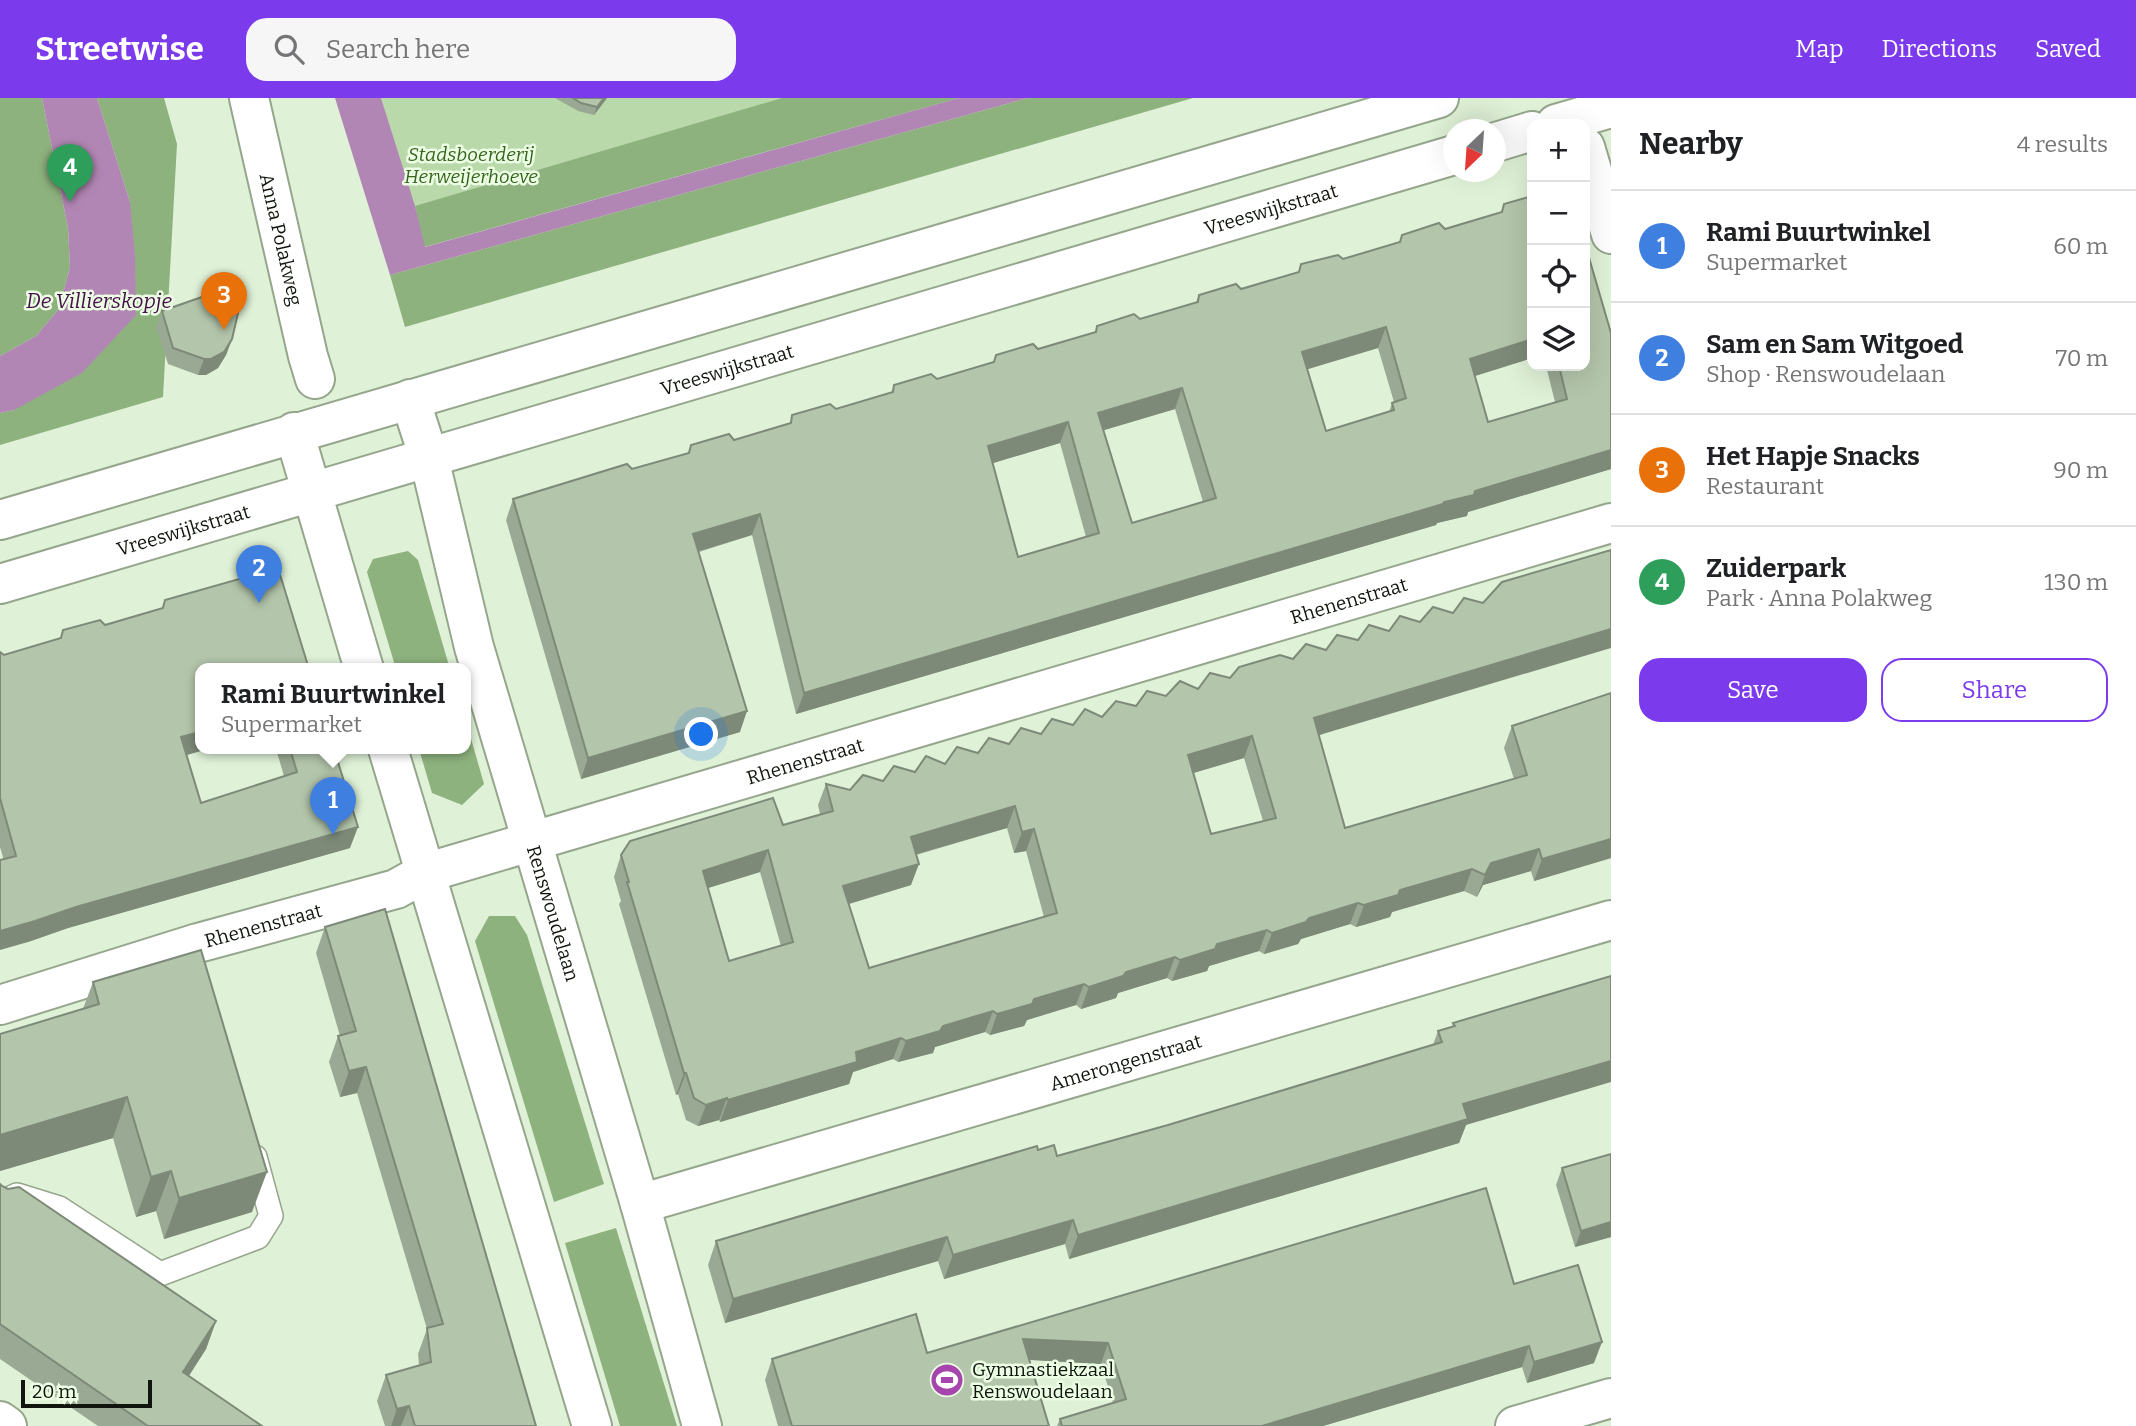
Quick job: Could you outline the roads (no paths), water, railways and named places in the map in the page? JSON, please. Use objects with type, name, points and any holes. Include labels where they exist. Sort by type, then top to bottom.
[{"type":"street","name":"Anna Polakweg","points":[[249,98],[315,379]]},
{"type":"street","points":[[0,520],[1439,98]]},
{"type":"street","points":[[1506,139],[1527,133]]},
{"type":"street","name":"Vreeswijkstraat","points":[[0,584],[1443,158]]},
{"type":"street","points":[[1590,159],[1611,234]]},
{"type":"street","name":"Renswoudelaan","points":[[410,399],[429,458],[474,648],[640,1204],[702,1426]]},
{"type":"street","points":[[310,428],[312,493],[363,663]]},
{"type":"street","name":"Rhenenstraat","points":[[0,1005],[198,943],[396,889],[425,873],[1611,523]]},
{"type":"street","points":[[389,754],[592,1426]]},
{"type":"street","name":"Amerongenstraat","points":[[640,1204],[1611,920]]},
{"type":"street","points":[[1515,1426],[1611,1398]]},
{"type":"street","points":[[0,1421],[7,1426]]},
{"type":"lane","points":[[310,428],[315,379]]},
{"type":"lane","points":[[0,1203],[18,1195],[59,1208],[160,1275],[258,1237],[271,1216],[250,1140]]},
{"type":"water","name":"De Villierskopje","points":[[42,98],[97,98],[130,202],[135,256],[136,315],[82,373],[14,410],[0,413],[0,356],[36,336],[59,309],[70,267],[68,228]]},
{"type":"water","points":[[335,98],[381,98],[425,247],[959,98],[1028,98],[390,275]]},
{"type":"place","name":"Zuiderpark","points":[[70,202]]},
{"type":"place","name":"Het Hapje Snacks","points":[[224,330]]},
{"type":"place","name":"Sam en Sam Witgoed","points":[[259,603]]},
{"type":"place","name":"Rami Buurtwinkel","points":[[333,835]]},
{"type":"place","name":"Gymnastiekzaal Renswoudelaan","points":[[947,1380]]},
{"type":"park label","name":"Stadsboerderij Herweijerhoeve","points":[[471,165]]}]
